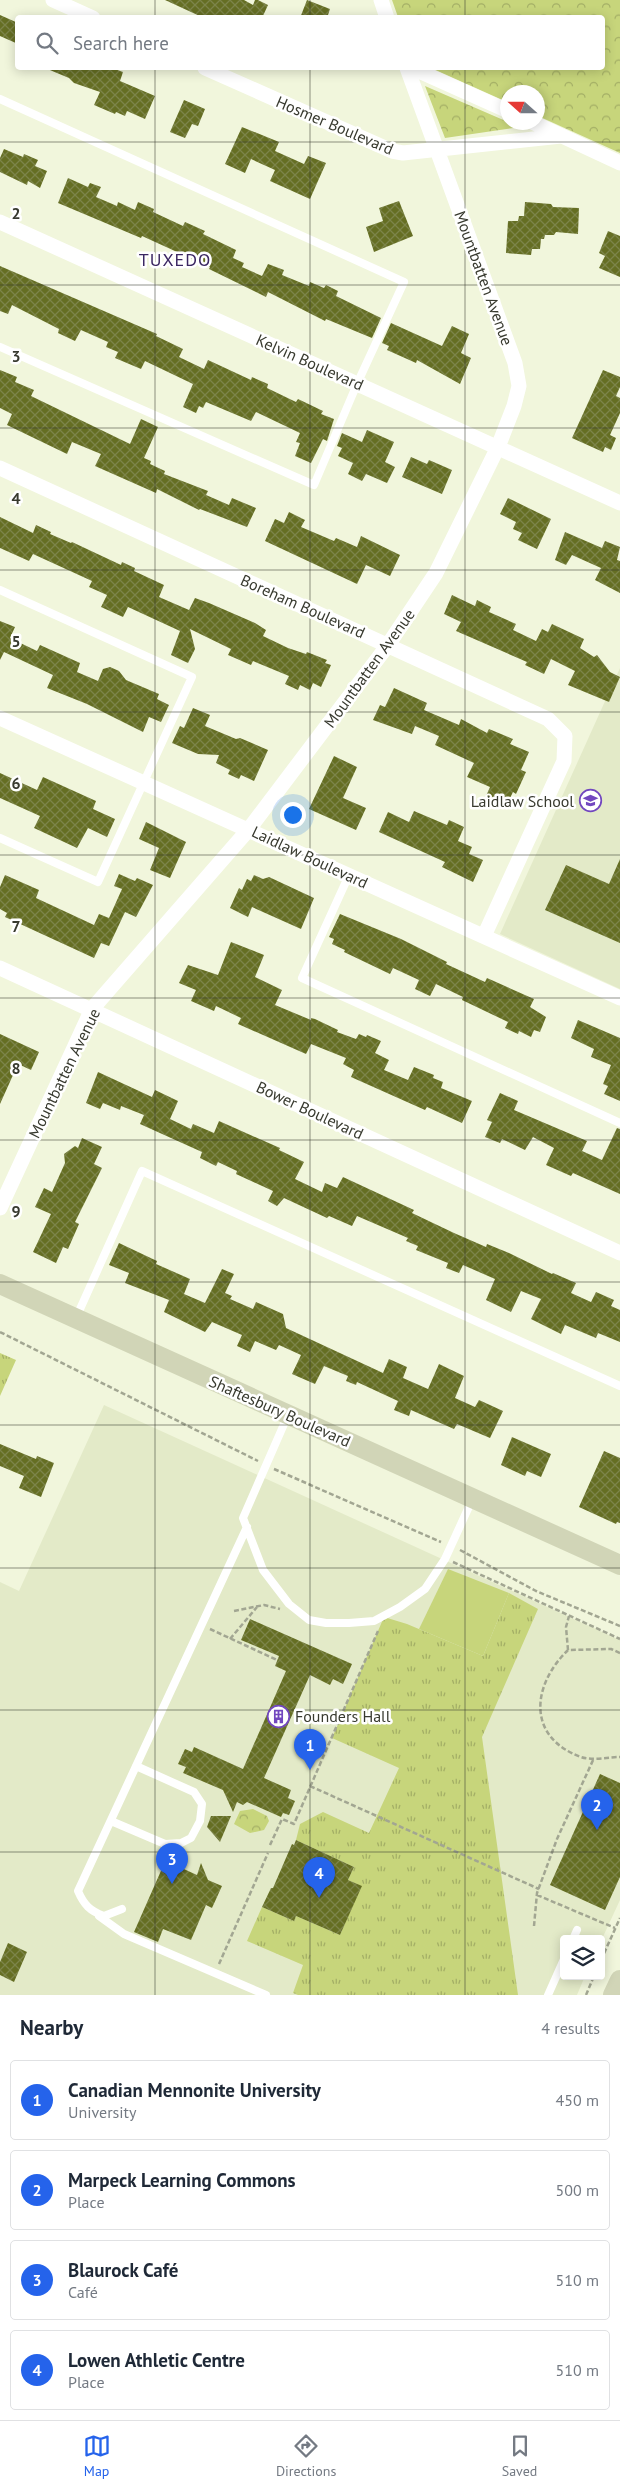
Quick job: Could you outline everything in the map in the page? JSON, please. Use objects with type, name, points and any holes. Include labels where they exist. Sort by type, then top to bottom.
[{"type":"street","points":[[53,0],[86,15]]},
{"type":"street","points":[[381,0],[386,15]]},
{"type":"street","name":"Hosmer Boulevard","points":[[210,70],[392,151],[403,153],[561,136]]},
{"type":"street","name":"Mountbatten Avenue","points":[[0,1208],[92,1009],[249,829],[388,645],[436,573],[498,447],[514,406],[519,386],[515,363],[408,70]]},
{"type":"street","points":[[416,70],[500,107]]},
{"type":"street","points":[[545,128],[620,162]]},
{"type":"street","name":"Kelvin Boulevard","points":[[0,222],[620,503]]},
{"type":"street","name":"Boreham Boulevard","points":[[0,468],[548,719],[565,736],[564,761],[484,936]]},
{"type":"street","name":"Laidlaw Boulevard","points":[[0,718],[620,998]]},
{"type":"street","name":"Bower Boulevard","points":[[0,968],[620,1253]]},
{"type":"street","name":"Shaftesbury Boulevard","points":[[0,1284],[620,1565]]},
{"type":"street","name":"Shaftesbury Boulevard","points":[[561,1539],[620,1580]]},
{"type":"street","points":[[613,1995],[620,1980]]},
{"type":"lane","points":[[0,99],[404,282],[357,384],[314,485],[0,347]]},
{"type":"lane","points":[[0,590],[192,676],[98,882],[0,838]]},
{"type":"lane","points":[[349,875],[302,978],[620,1123]]},
{"type":"lane","points":[[76,1318],[142,1171],[620,1386]]},
{"type":"lane","points":[[288,1415],[243,1518],[263,1570],[284,1598],[303,1616],[326,1623],[374,1620],[425,1589],[452,1546],[472,1498]]},
{"type":"lane","points":[[247,1527],[78,1891],[84,1905],[124,1934],[266,1995]]},
{"type":"lane","points":[[110,1821],[165,1844],[181,1842],[191,1838],[196,1830],[202,1811],[199,1797],[187,1788],[136,1766]]},
{"type":"lane","points":[[93,1912],[104,1916],[122,1909]]},
{"type":"lane","points":[[575,1935],[577,1930]]},
{"type":"lane","points":[[548,1995],[560,1968]]},
{"type":"path","points":[[0,1332],[305,1484],[452,1546],[536,1591],[620,1626]]},
{"type":"path","points":[[445,1559],[620,1639]]},
{"type":"path","points":[[234,1610],[271,1606],[285,1611]]},
{"type":"path","points":[[230,1638],[257,1607]]},
{"type":"path","points":[[270,1845],[282,1819],[294,1824],[386,1614]]},
{"type":"path","points":[[568,1650],[566,1627],[569,1616]]},
{"type":"path","points":[[201,1625],[277,1660]]},
{"type":"path","points":[[620,1653],[611,1649],[568,1650],[557,1660],[543,1685],[540,1715],[546,1729],[562,1747],[583,1758],[620,1757]]},
{"type":"path","points":[[534,1926],[539,1889],[557,1839],[594,1758]]},
{"type":"path","points":[[310,1786],[539,1889]]},
{"type":"path","points":[[215,1972],[268,1853]]},
{"type":"path","points":[[537,1895],[616,1928]]},
{"type":"path","points":[[605,1951],[620,1918]]},
{"type":"path","points":[[586,1995],[592,1980]]},
{"type":"shaded area","name":"Laidlaw School","points":[[620,668],[620,989],[500,934]]},
{"type":"shaded area","points":[[104,1405],[620,1640],[620,1900],[604,1935],[560,1935],[560,1980],[583,1980],[577,1995],[0,1995],[0,1582],[19,1591]]},
{"type":"green space","points":[[392,0],[620,0],[620,153],[545,119],[545,85],[500,85],[500,99],[435,70],[605,70],[605,15],[397,15]]},
{"type":"green space","points":[[425,86],[500,119],[500,130],[445,138]]},
{"type":"green space","points":[[0,1353],[16,1360],[0,1396]]},
{"type":"green space","points":[[448,1569],[509,1593],[483,1656],[419,1629]]},
{"type":"green space","points":[[509,1593],[538,1609],[482,1737],[518,1995],[298,1995],[293,1993],[303,1965],[247,1941],[262,1907],[294,1921],[296,1916],[340,1935],[361,1886],[348,1880],[354,1867],[296,1840],[300,1824],[323,1812],[369,1833],[399,1768],[332,1738],[384,1617],[407,1624],[483,1656]]},
{"type":"green space","points":[[253,1809],[267,1816],[269,1821],[264,1830],[250,1833],[234,1824],[240,1811]]},
{"type":"building","points":[[165,0],[244,0],[253,5],[255,0],[258,0],[268,5],[263,15],[198,15]]},
{"type":"building","points":[[307,0],[330,9],[328,15],[301,15]]},
{"type":"building","points":[[0,15],[15,22],[15,43],[0,36]]},
{"type":"building","points":[[50,70],[118,70],[123,72],[120,81],[155,96],[145,119],[127,111],[125,116],[116,112],[115,114],[94,105],[100,92],[74,83],[69,78]]},
{"type":"building","points":[[184,100],[205,109],[198,126],[192,124],[185,138],[170,132]]},
{"type":"building","points":[[242,127],[279,142],[275,151],[304,164],[308,156],[326,163],[310,199],[270,181],[275,170],[251,159],[245,173],[225,164]]},
{"type":"building","points":[[4,149],[23,157],[24,154],[38,160],[35,166],[47,171],[40,188],[28,181],[27,185],[0,172],[0,158]]},
{"type":"building","points":[[68,178],[88,187],[90,183],[101,187],[96,197],[117,206],[118,202],[135,210],[138,202],[154,209],[153,212],[183,226],[185,222],[205,231],[203,234],[236,250],[233,258],[244,263],[242,267],[262,276],[268,264],[284,270],[282,275],[309,286],[310,282],[324,288],[326,285],[338,291],[336,296],[381,318],[372,338],[326,319],[325,321],[268,292],[266,297],[209,269],[210,267],[142,236],[141,238],[58,203]]},
{"type":"building","points":[[399,201],[413,236],[374,252],[366,227],[383,221],[379,208]]},
{"type":"building","points":[[525,202],[551,204],[553,207],[579,208],[578,234],[556,232],[554,235],[545,235],[544,239],[541,239],[540,249],[532,249],[531,255],[506,253],[508,221],[518,221],[519,216],[524,216]]},
{"type":"building","points":[[608,231],[620,236],[620,277],[599,268],[605,256],[599,253]]},
{"type":"building","points":[[0,266],[157,334],[156,336],[183,349],[179,357],[204,369],[208,360],[251,380],[252,377],[268,384],[267,388],[296,402],[298,399],[323,411],[321,414],[334,419],[327,441],[323,439],[311,463],[295,456],[300,443],[296,442],[300,433],[256,412],[251,421],[206,402],[203,408],[199,406],[196,413],[183,407],[193,384],[145,361],[141,369],[115,358],[118,352],[106,347],[108,342],[81,330],[75,341],[58,333],[59,329],[12,305],[8,314],[0,311]]},
{"type":"building","points":[[391,323],[442,346],[452,326],[469,334],[461,353],[471,358],[460,384],[417,360],[416,363],[387,350],[389,346],[382,343]]},
{"type":"building","points":[[0,370],[17,377],[15,382],[34,390],[31,396],[130,444],[141,419],[158,427],[144,458],[151,461],[150,464],[165,471],[164,474],[208,491],[206,495],[229,505],[232,498],[256,508],[247,527],[199,510],[157,489],[156,493],[95,466],[101,454],[72,442],[67,454],[7,425],[12,414],[0,408]]},
{"type":"building","points":[[603,370],[620,377],[620,387],[616,396],[620,398],[620,413],[610,435],[616,438],[611,450],[605,447],[603,452],[572,438]]},
{"type":"building","points":[[367,430],[394,442],[385,462],[395,467],[387,483],[366,474],[362,481],[348,474],[353,463],[338,456],[342,448],[337,446],[342,433],[362,442]]},
{"type":"building","points":[[411,457],[427,464],[429,460],[452,470],[442,494],[402,477]]},
{"type":"building","points":[[508,498],[551,519],[537,549],[518,540],[522,533],[513,529],[516,522],[500,514]]},
{"type":"building","points":[[289,512],[305,520],[301,527],[334,541],[336,538],[357,547],[361,536],[400,555],[390,576],[366,565],[357,584],[265,541],[275,519],[284,523]]},
{"type":"building","points":[[0,517],[33,533],[36,525],[51,532],[50,534],[121,565],[122,562],[135,568],[134,571],[164,585],[159,597],[189,610],[195,598],[209,603],[255,623],[266,630],[263,636],[288,648],[306,654],[307,652],[327,660],[325,663],[331,665],[321,687],[313,683],[310,690],[300,685],[298,690],[285,684],[289,676],[253,661],[251,665],[228,655],[231,649],[190,629],[195,649],[188,663],[171,655],[180,631],[128,607],[123,617],[101,607],[107,595],[89,587],[92,581],[33,554],[29,561],[0,548]]},
{"type":"building","points":[[565,532],[602,548],[605,541],[620,547],[617,560],[620,561],[620,593],[595,580],[601,568],[572,555],[566,565],[555,560]]},
{"type":"building","points":[[452,595],[475,606],[477,600],[491,607],[489,612],[516,624],[513,630],[536,641],[542,629],[548,632],[552,624],[584,639],[580,648],[594,657],[597,655],[610,672],[620,677],[609,702],[568,685],[575,671],[551,659],[544,674],[525,665],[527,662],[456,631],[461,622],[444,614]]},
{"type":"building","points":[[0,621],[15,627],[10,638],[37,651],[40,645],[80,663],[77,672],[98,681],[103,669],[110,667],[119,671],[126,680],[159,694],[157,699],[169,705],[161,722],[149,717],[143,732],[87,704],[47,688],[53,675],[4,652],[0,660]]},
{"type":"building","points":[[394,688],[427,703],[424,710],[459,725],[461,719],[487,733],[489,729],[513,739],[510,744],[529,752],[521,770],[526,772],[516,794],[513,792],[506,806],[486,796],[490,787],[467,777],[474,763],[435,745],[439,736],[415,726],[412,734],[373,720],[380,705],[385,707]]},
{"type":"building","points":[[193,708],[210,715],[205,726],[268,750],[254,781],[241,775],[239,779],[228,774],[230,770],[216,763],[219,755],[198,754],[172,743],[180,726],[184,728]]},
{"type":"building","points":[[334,756],[357,767],[343,798],[366,808],[356,830],[309,809]]},
{"type":"building","points":[[0,773],[37,790],[43,777],[96,801],[93,809],[115,819],[107,837],[88,828],[77,848],[34,828],[40,816],[0,798]]},
{"type":"building","points":[[414,811],[447,825],[449,820],[464,827],[458,841],[472,847],[469,854],[483,860],[473,882],[442,867],[445,862],[379,832],[388,812],[409,822]]},
{"type":"building","points":[[146,822],[186,842],[170,878],[150,870],[159,848],[139,839]]},
{"type":"building","points":[[620,859],[620,943],[545,910],[566,865],[609,884]]},
{"type":"building","points":[[119,874],[135,881],[137,878],[153,885],[136,917],[125,912],[109,946],[101,943],[94,958],[5,917],[7,913],[0,909],[0,887],[5,875],[39,890],[36,898],[94,925],[99,914],[109,918],[122,889],[114,886]]},
{"type":"building","points":[[254,875],[263,879],[269,877],[314,898],[301,929],[252,907],[248,917],[230,908],[239,888],[242,890],[247,879],[251,881]]},
{"type":"building","points":[[340,914],[401,939],[447,962],[446,964],[485,982],[487,978],[534,999],[530,1007],[546,1017],[540,1032],[534,1030],[531,1037],[519,1031],[518,1034],[505,1028],[508,1022],[462,1000],[463,997],[436,984],[430,996],[415,989],[419,980],[393,968],[390,974],[344,952],[345,950],[332,944],[334,939],[329,937]]},
{"type":"building","points":[[231,942],[264,955],[255,977],[282,990],[275,1005],[311,1020],[311,1018],[315,1019],[338,1030],[337,1032],[356,1039],[359,1034],[381,1041],[375,1053],[389,1060],[384,1070],[408,1080],[414,1067],[434,1075],[433,1078],[443,1082],[441,1088],[472,1101],[462,1123],[427,1107],[425,1110],[351,1077],[354,1070],[343,1064],[346,1058],[311,1044],[306,1054],[238,1024],[241,1018],[216,1006],[214,1011],[191,1001],[196,990],[179,983],[188,965],[218,975]]},
{"type":"building","points":[[578,1020],[620,1038],[620,1101],[604,1094],[608,1086],[603,1084],[611,1065],[591,1057],[594,1049],[571,1038]]},
{"type":"building","points":[[0,1034],[39,1052],[31,1070],[18,1064],[0,1104]]},
{"type":"building","points":[[98,1072],[152,1097],[155,1090],[178,1101],[170,1119],[191,1129],[193,1124],[214,1133],[219,1121],[280,1148],[279,1150],[304,1162],[295,1179],[322,1192],[325,1183],[337,1188],[343,1177],[414,1210],[412,1213],[454,1233],[486,1247],[487,1244],[509,1253],[552,1274],[576,1283],[571,1293],[591,1302],[596,1292],[614,1300],[611,1306],[620,1310],[620,1342],[598,1333],[596,1338],[565,1325],[561,1334],[531,1319],[541,1299],[521,1291],[511,1312],[486,1300],[495,1279],[463,1265],[459,1273],[446,1268],[448,1263],[416,1250],[418,1246],[406,1241],[408,1238],[357,1216],[352,1226],[329,1216],[327,1218],[284,1198],[277,1206],[268,1201],[273,1191],[236,1174],[237,1171],[218,1162],[216,1166],[200,1158],[202,1152],[140,1124],[144,1115],[121,1106],[120,1110],[103,1103],[100,1109],[86,1103]]},
{"type":"building","points":[[500,1093],[518,1101],[514,1110],[587,1141],[582,1151],[602,1160],[617,1128],[620,1129],[620,1194],[573,1173],[571,1176],[546,1165],[554,1148],[533,1137],[525,1150],[502,1139],[500,1143],[485,1137],[492,1122],[487,1120]]},
{"type":"building","points":[[82,1138],[102,1147],[94,1164],[102,1168],[75,1222],[79,1224],[68,1249],[63,1247],[56,1263],[33,1252],[51,1214],[35,1207],[44,1188],[52,1192],[65,1163],[64,1154],[75,1146],[78,1148]]},
{"type":"building","points":[[119,1243],[157,1261],[156,1264],[190,1279],[184,1294],[205,1303],[222,1269],[234,1274],[225,1293],[232,1296],[230,1299],[253,1309],[256,1302],[283,1314],[286,1328],[383,1373],[389,1359],[407,1367],[403,1378],[428,1389],[439,1364],[464,1376],[455,1398],[475,1407],[479,1400],[503,1411],[490,1438],[457,1424],[454,1429],[411,1410],[409,1416],[394,1410],[398,1401],[357,1382],[356,1385],[346,1381],[348,1376],[324,1366],[315,1384],[292,1374],[301,1355],[279,1345],[276,1350],[255,1341],[250,1352],[237,1346],[242,1335],[212,1322],[205,1332],[164,1312],[169,1300],[125,1283],[129,1273],[109,1265]]},
{"type":"building","points":[[512,1437],[551,1454],[541,1477],[527,1471],[525,1476],[501,1465]]},
{"type":"building","points":[[0,1444],[36,1459],[37,1456],[54,1463],[41,1497],[19,1488],[24,1476],[0,1466]]},
{"type":"building","points":[[604,1451],[620,1458],[620,1523],[617,1522],[616,1524],[579,1507]]},
{"type":"building","name":"Founders Hall","points":[[250,1619],[352,1664],[343,1684],[333,1679],[330,1685],[310,1675],[264,1778],[291,1790],[288,1798],[295,1801],[289,1815],[283,1813],[281,1817],[247,1802],[243,1805],[237,1802],[233,1812],[223,1790],[183,1773],[186,1767],[178,1764],[185,1749],[192,1752],[194,1747],[243,1769],[286,1671],[275,1666],[279,1656],[241,1640]]},
{"type":"building","points":[[600,1774],[620,1783],[620,1877],[605,1910],[550,1885]]},
{"type":"building","points":[[211,1816],[231,1816],[220,1842],[207,1827]]},
{"type":"building","points":[[296,1840],[354,1867],[348,1880],[362,1886],[340,1935],[296,1916],[294,1921],[262,1907],[271,1888],[273,1888],[292,1844],[294,1845]]},
{"type":"building","points":[[201,1863],[208,1880],[222,1886],[212,1908],[206,1905],[191,1940],[163,1929],[158,1942],[134,1932],[164,1864],[174,1868],[175,1865],[197,1875]]},
{"type":"building","points":[[8,1943],[27,1952],[14,1982],[0,1975],[0,1962]]},
{"type":"place","name":"Laidlaw School","points":[[590,801]]},
{"type":"place","name":"Founders Hall","points":[[279,1716]]},
{"type":"place","name":"Canadian Mennonite University","points":[[310,1770]]},
{"type":"place","name":"Marpeck Learning Commons","points":[[597,1830]]},
{"type":"place","name":"Blaurock Café","points":[[172,1884]]},
{"type":"place","name":"Lowen Athletic Centre","points":[[319,1898]]},
{"type":"district","name":"TUXEDO","points":[[175,259]]}]
